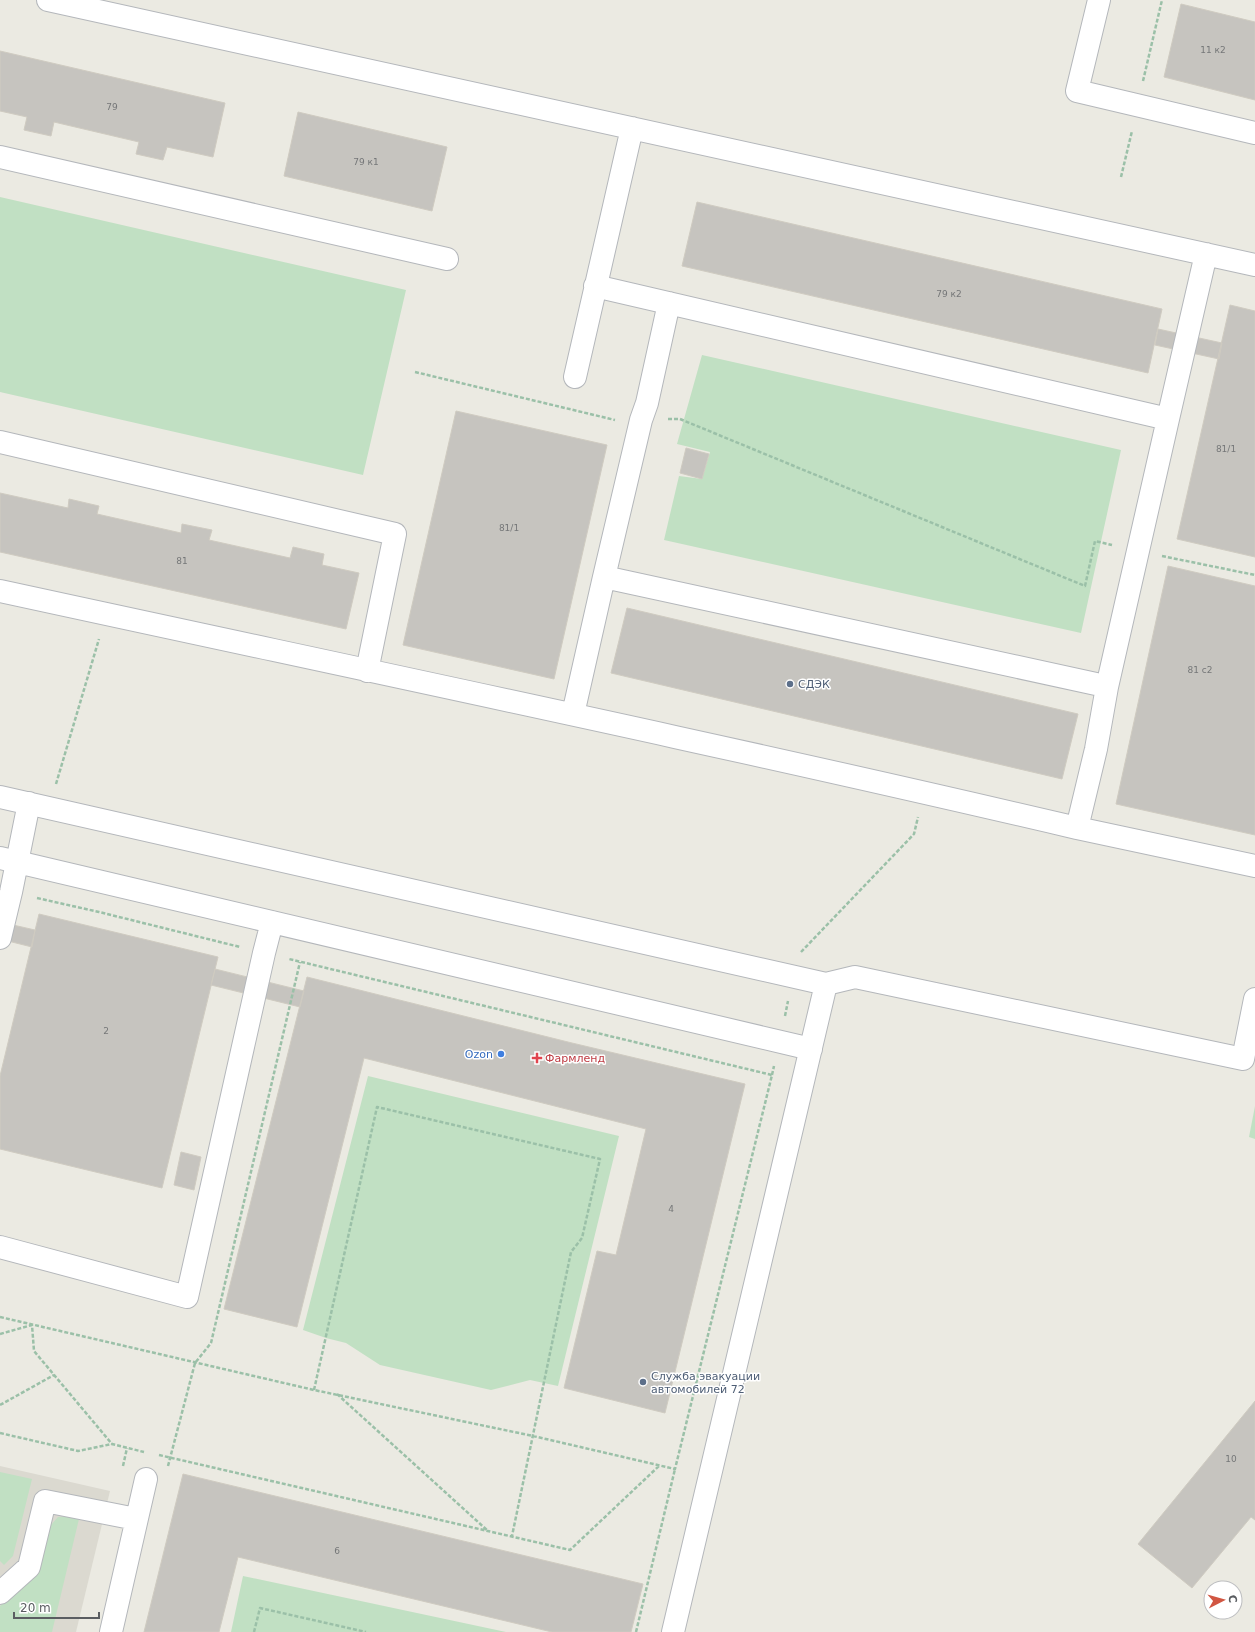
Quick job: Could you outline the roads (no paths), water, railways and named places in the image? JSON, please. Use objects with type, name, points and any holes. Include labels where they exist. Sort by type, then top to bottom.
[{"type":"street","points":[[48,0],[1255,266]]},
{"type":"street","points":[[1099,0],[1077,91],[1255,133]]},
{"type":"street","points":[[575,377],[632,128]]},
{"type":"street","points":[[0,157],[447,259]]},
{"type":"street","points":[[1077,828],[1096,749],[1107,687],[1137,551],[1206,254]]},
{"type":"street","points":[[595,286],[1168,419]]},
{"type":"street","points":[[573,714],[641,420],[647,403],[669,303]]},
{"type":"street","points":[[0,442],[395,534],[367,671]]},
{"type":"street","points":[[604,577],[1107,687]]},
{"type":"street","points":[[0,591],[573,714],[924,792],[1077,828],[1255,866]]},
{"type":"street","points":[[0,797],[826,984],[854,977],[1243,1059],[1253,1022],[1255,999]]},
{"type":"street","points":[[0,938],[11,892],[8,860],[39,805]]},
{"type":"street","points":[[8,860],[811,1048]]},
{"type":"street","points":[[0,1247],[188,1297],[272,922]]},
{"type":"street","points":[[674,1632],[826,984]]},
{"type":"street","points":[[111,1632],[146,1479]]},
{"type":"street","points":[[0,1593],[29,1567],[45,1501],[136,1519]]},
{"type":"place","name":"СДЭК","points":[[790,684]]},
{"type":"place","name":"Ozon","points":[[501,1054]]},
{"type":"place","name":"Фармленд","points":[[537,1058]]},
{"type":"place","name":"Служба эвакуации автомобилей 72","points":[[643,1382]]}]
